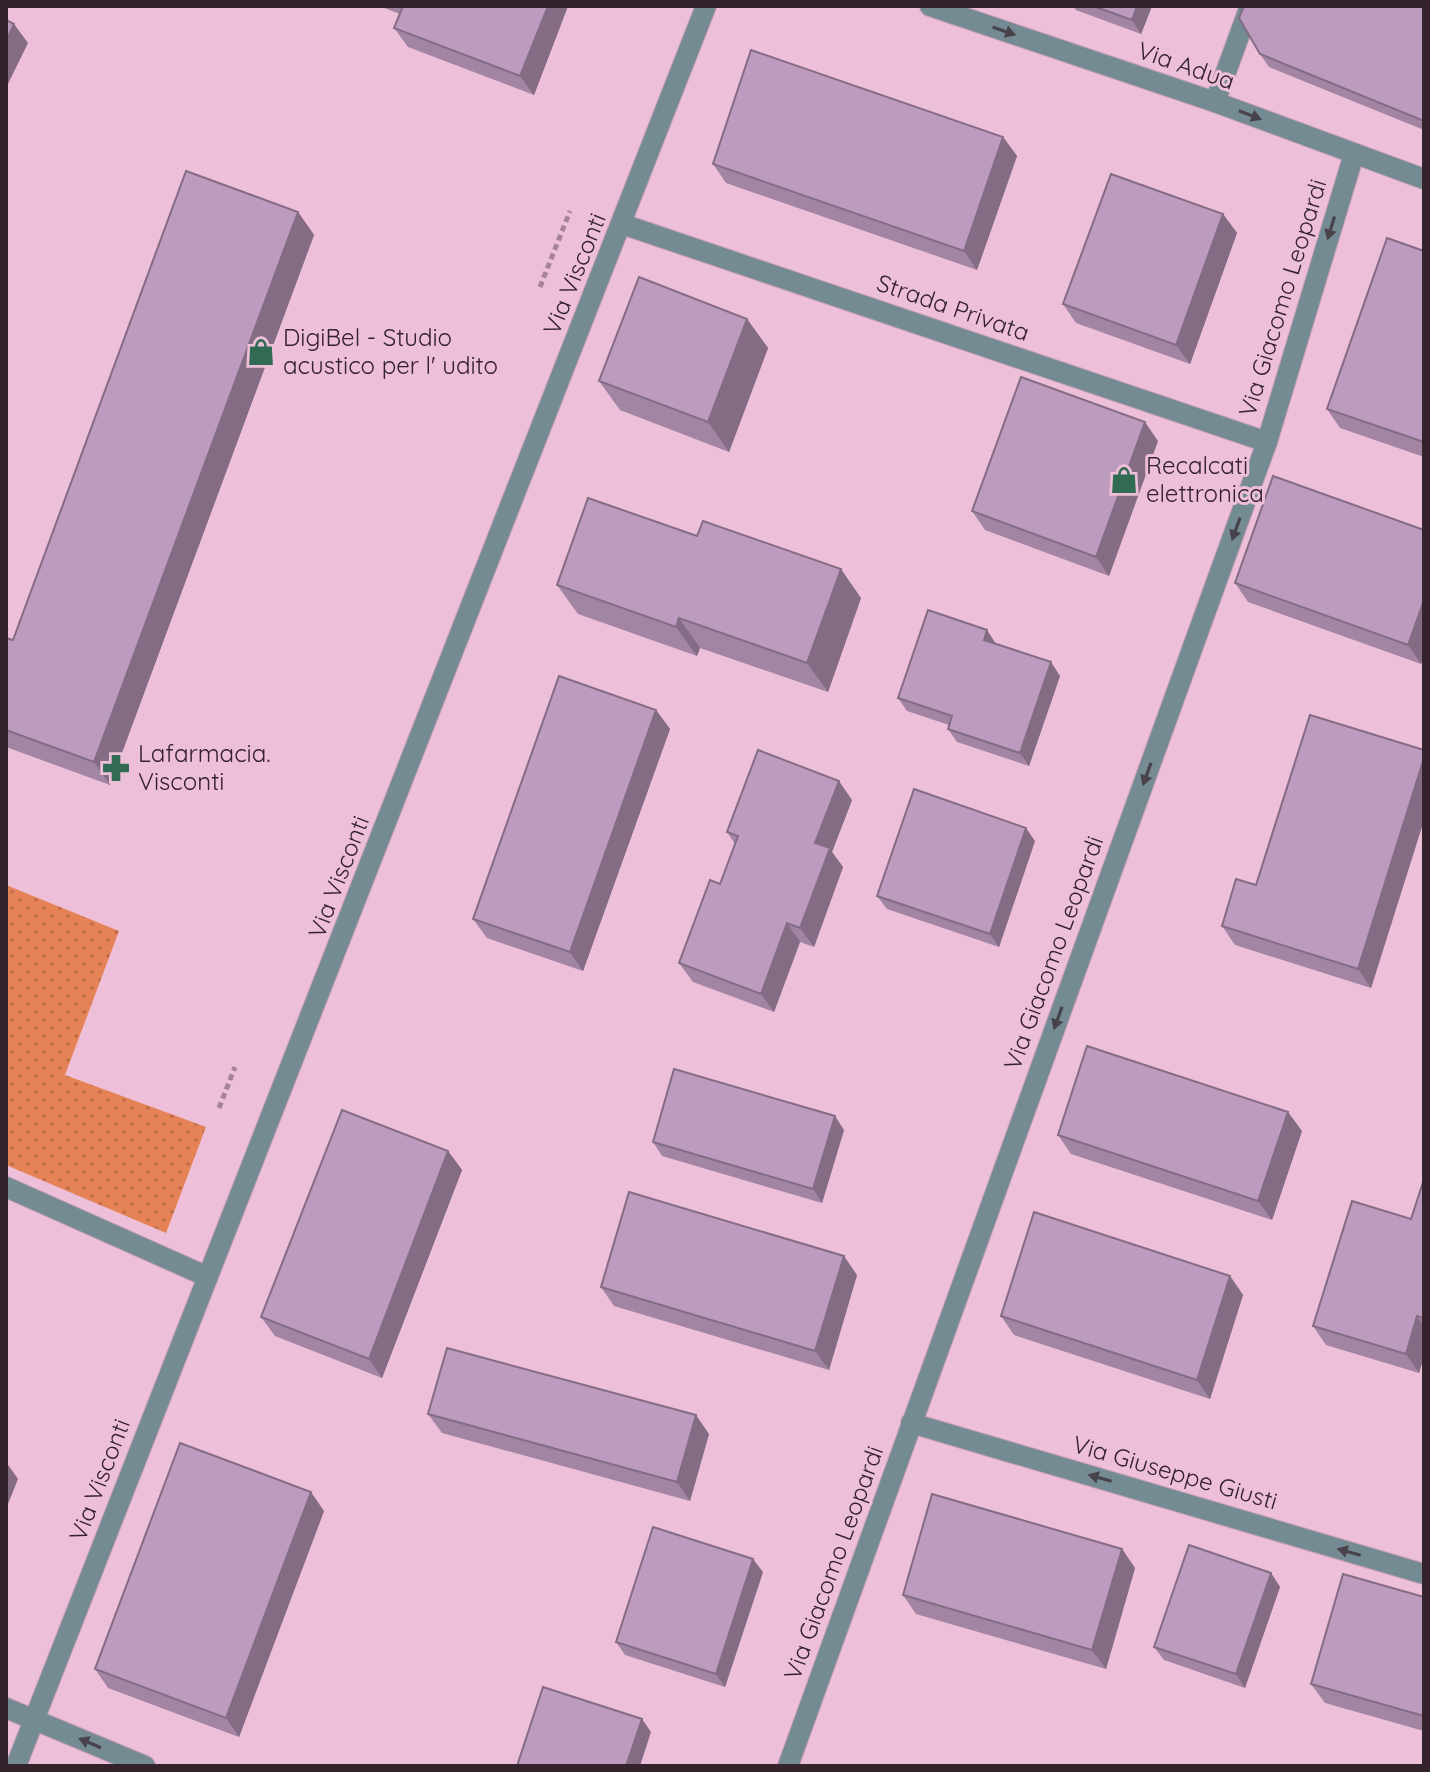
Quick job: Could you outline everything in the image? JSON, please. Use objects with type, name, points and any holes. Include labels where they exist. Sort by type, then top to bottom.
[{"type":"street","name":"Via Visconti","points":[[16,1766],[706,6]]},
{"type":"street","name":"Via Adua","points":[[930,6],[1215,102],[1424,179]]},
{"type":"street","points":[[1215,102],[1250,6]]},
{"type":"street","name":"Via Giacomo Leopardi","points":[[788,1766],[1267,442],[1354,154]]},
{"type":"street","name":"Strada Privata","points":[[622,224],[1267,442]]},
{"type":"street","points":[[6,1187],[208,1277]]},
{"type":"street","name":"Via Giuseppe Giusti","points":[[911,1423],[1424,1574]]},
{"type":"street","points":[[6,1708],[145,1766]]},
{"type":"path","points":[[540,287],[570,211]]},
{"type":"path","points":[[219,1108],[235,1067]]},
{"type":"shaded area","points":[[6,885],[119,931],[65,1075],[206,1127],[166,1233],[6,1165]]},
{"type":"building","points":[[403,6],[548,6],[520,76],[394,28]]},
{"type":"building","points":[[1093,6],[1137,6],[1132,20]]},
{"type":"building","points":[[1244,6],[1424,6],[1424,121],[1260,54],[1239,18]]},
{"type":"building","points":[[6,20],[14,24],[6,41]]},
{"type":"building","points":[[751,50],[1003,137],[964,251],[713,164]]},
{"type":"building","points":[[186,171],[298,212],[94,762],[6,730],[6,638],[13,640]]},
{"type":"building","points":[[1111,174],[1223,214],[1176,345],[1063,304]]},
{"type":"building","points":[[1387,238],[1424,251],[1424,442],[1327,409]]},
{"type":"building","points":[[639,277],[747,319],[708,422],[599,381]]},
{"type":"building","points":[[1021,377],[1145,422],[1096,557],[972,511]]},
{"type":"building","points":[[1273,476],[1424,530],[1424,600],[1408,645],[1235,583]]},
{"type":"building","points":[[588,498],[697,536],[703,521],[841,569],[807,663],[679,618],[676,627],[557,585]]},
{"type":"building","points":[[928,610],[987,630],[984,640],[1051,662],[1020,753],[948,729],[952,716],[898,698]]},
{"type":"building","points":[[559,676],[656,710],[570,952],[473,919]]},
{"type":"building","points":[[1310,715],[1424,750],[1358,969],[1222,926],[1236,879],[1256,885]]},
{"type":"building","points":[[758,750],[839,781],[815,843],[830,848],[800,928],[787,923],[761,994],[679,963],[710,880],[720,884],[738,836],[727,832]]},
{"type":"building","points":[[914,789],[1026,828],[990,934],[877,896]]},
{"type":"building","points":[[1087,1046],[1288,1112],[1258,1201],[1058,1135]]},
{"type":"building","points":[[674,1069],[835,1116],[813,1189],[653,1142]]},
{"type":"building","points":[[342,1110],[448,1151],[369,1359],[261,1317]]},
{"type":"building","points":[[1424,1179],[1424,1318],[1417,1316],[1406,1354],[1313,1326],[1352,1201],[1411,1219]]},
{"type":"building","points":[[629,1192],[844,1256],[815,1351],[601,1287]]},
{"type":"building","points":[[1034,1212],[1230,1276],[1197,1380],[1001,1316]]},
{"type":"building","points":[[447,1348],[696,1415],[677,1482],[428,1414]]},
{"type":"building","points":[[180,1443],[311,1492],[226,1718],[95,1669]]},
{"type":"building","points":[[932,1494],[1122,1549],[1092,1650],[903,1595]]},
{"type":"building","points":[[653,1527],[753,1559],[716,1674],[616,1642]]},
{"type":"building","points":[[1189,1545],[1271,1573],[1236,1674],[1154,1647]]},
{"type":"building","points":[[1343,1574],[1424,1597],[1424,1716],[1311,1684]]},
{"type":"building","points":[[543,1687],[642,1719],[626,1766],[517,1766]]},
{"type":"place","name":"DigiBel - Studio acustico per l' udito","points":[[261,352]]},
{"type":"place","name":"Recalcati elettronica","points":[[1124,480]]},
{"type":"place","name":"Lafarmacia. Visconti","points":[[116,768]]}]
